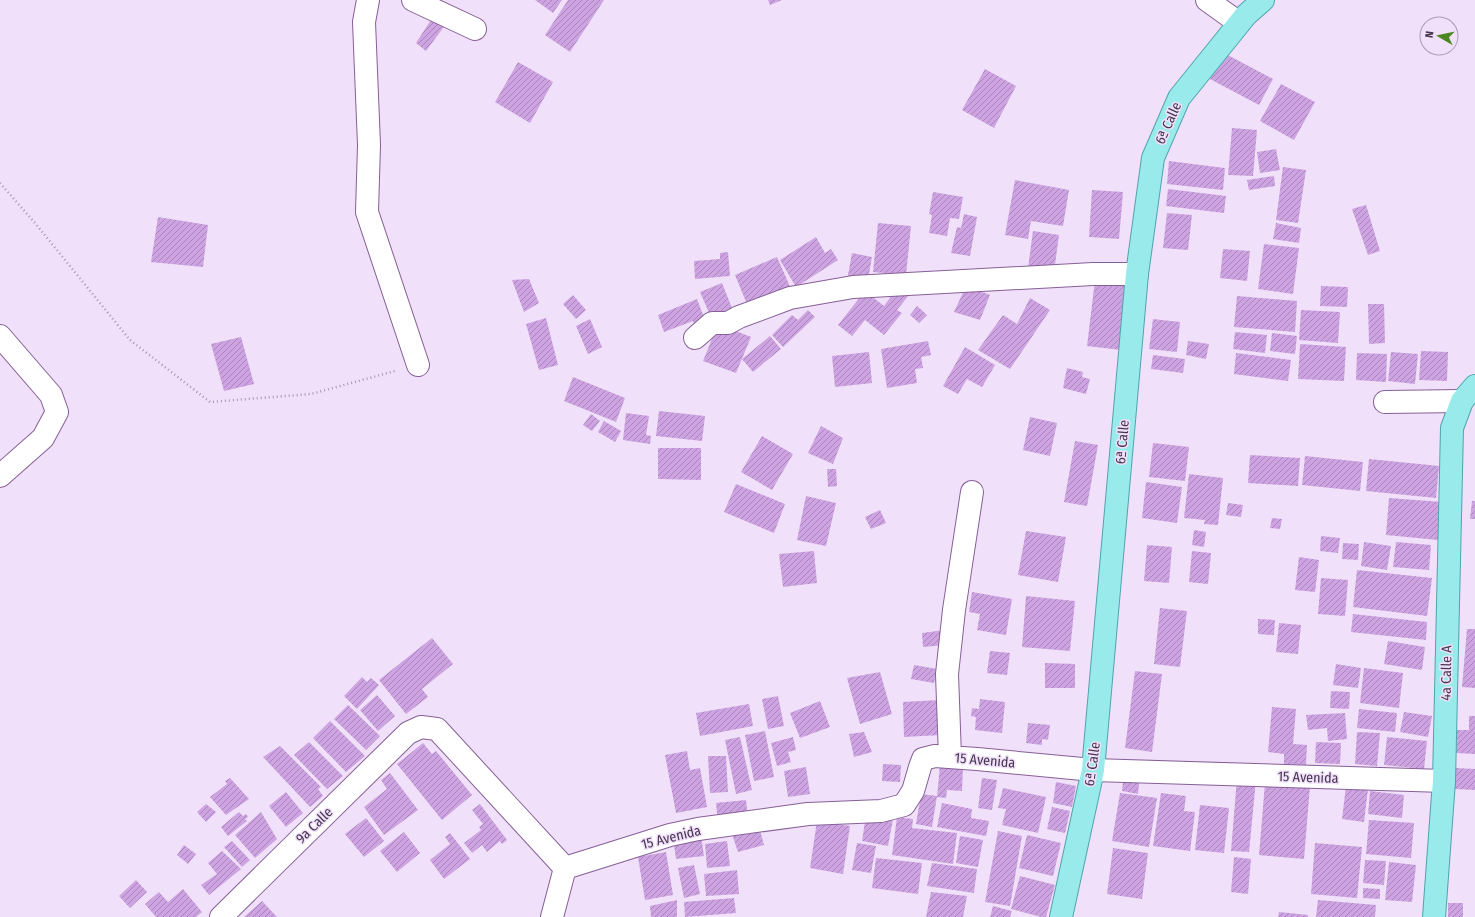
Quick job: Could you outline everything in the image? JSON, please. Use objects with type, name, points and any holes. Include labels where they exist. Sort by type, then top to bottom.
[{"type":"main road","name":"6ª Calle","points":[[1061,917],[1093,770],[1137,274],[1153,158],[1179,98],[1246,14],[1263,0]]},
{"type":"main road","name":"4a Calle A","points":[[1434,917],[1444,781],[1452,428],[1469,394]]},
{"type":"street","points":[[368,0],[364,22],[369,145],[367,212],[418,365]]},
{"type":"street","points":[[413,0],[475,29]]},
{"type":"street","points":[[1207,0],[1239,23]]},
{"type":"street","points":[[695,338],[712,323],[728,323],[739,317],[790,298],[853,286],[1093,274],[1137,274]]},
{"type":"street","points":[[0,336],[51,395],[57,412],[43,438],[0,476]]},
{"type":"street","points":[[1385,402],[1469,394]]},
{"type":"street","points":[[950,757],[946,674],[972,492]]},
{"type":"street","name":"9a Calle","points":[[221,917],[408,733],[421,727],[437,729],[565,868]]},
{"type":"street","name":"15 Avenida","points":[[565,868],[670,835],[691,831],[808,814],[881,811],[904,805],[913,791],[923,759],[935,756],[977,758],[1093,770],[1444,781]]},
{"type":"street","points":[[552,917],[565,868]]},
{"type":"path","points":[[0,183],[35,223],[130,340],[210,402],[311,394],[418,365]]},
{"type":"building","points":[[535,0],[562,0],[553,13]]},
{"type":"building","points":[[568,0],[604,0],[570,52],[545,35]]},
{"type":"building","points":[[768,0],[782,0],[770,5]]},
{"type":"building","points":[[434,15],[446,24],[426,51],[416,43]]},
{"type":"building","points":[[1224,53],[1273,79],[1259,105],[1210,79]]},
{"type":"building","points":[[518,62],[553,82],[530,123],[495,102]]},
{"type":"building","points":[[985,69],[1016,86],[994,128],[962,110]]},
{"type":"building","points":[[1281,84],[1315,102],[1294,140],[1260,121]]},
{"type":"building","points":[[1232,128],[1257,130],[1253,176],[1228,175]]},
{"type":"building","points":[[1276,149],[1280,170],[1260,173],[1257,152]]},
{"type":"building","points":[[1169,161],[1225,168],[1223,190],[1167,184]]},
{"type":"building","points":[[1283,167],[1306,170],[1298,223],[1276,220]]},
{"type":"building","points":[[1274,176],[1275,186],[1249,190],[1247,180]]},
{"type":"building","points":[[1015,180],[1069,190],[1063,226],[1031,221],[1028,239],[1005,235]]},
{"type":"building","points":[[1168,189],[1226,196],[1224,213],[1166,206]]},
{"type":"building","points":[[1092,190],[1123,192],[1119,239],[1089,237]]},
{"type":"building","points":[[933,192],[963,197],[959,219],[950,218],[947,236],[929,233],[932,215],[929,214]]},
{"type":"building","points":[[1366,205],[1380,251],[1368,255],[1352,209]]},
{"type":"building","points":[[1167,213],[1192,215],[1188,250],[1163,248]]},
{"type":"building","points":[[964,214],[977,217],[970,256],[951,253],[957,227],[961,228]]},
{"type":"building","points":[[158,217],[208,225],[203,267],[151,262]]},
{"type":"building","points":[[878,223],[911,226],[906,275],[873,272]]},
{"type":"building","points":[[1276,223],[1301,228],[1299,243],[1273,239]]},
{"type":"building","points":[[1033,231],[1059,235],[1054,272],[1028,268]]},
{"type":"building","points":[[816,237],[825,253],[831,249],[838,260],[796,287],[780,260]]},
{"type":"building","points":[[1264,244],[1299,248],[1293,294],[1258,289]]},
{"type":"building","points":[[1223,249],[1250,251],[1247,281],[1220,278]]},
{"type":"building","points":[[728,252],[730,276],[695,279],[694,261],[720,259],[720,253]]},
{"type":"building","points":[[852,253],[872,257],[867,285],[847,281]]},
{"type":"building","points":[[777,257],[792,291],[749,309],[735,275]]},
{"type":"building","points":[[529,279],[539,303],[524,312],[512,280]]},
{"type":"building","points":[[1095,280],[1128,284],[1121,350],[1087,346]]},
{"type":"building","points":[[722,283],[734,313],[713,322],[700,292]]},
{"type":"building","points":[[966,286],[990,295],[980,320],[954,312]]},
{"type":"building","points":[[1321,286],[1348,287],[1347,307],[1320,306]]},
{"type":"building","points":[[898,287],[909,295],[897,310],[902,313],[884,335],[865,320],[852,336],[838,325],[865,291],[884,306]]},
{"type":"building","points":[[573,295],[586,310],[576,319],[563,304]]},
{"type":"building","points":[[1237,296],[1297,301],[1295,332],[1234,327]]},
{"type":"building","points":[[1030,298],[1050,310],[1010,369],[978,350],[1003,315],[1017,324]]},
{"type":"building","points":[[697,299],[707,325],[696,329],[693,321],[664,332],[658,315]]},
{"type":"building","points":[[1368,304],[1384,304],[1385,343],[1369,344]]},
{"type":"building","points":[[917,306],[927,315],[919,323],[910,315]]},
{"type":"building","points":[[808,310],[815,317],[783,347],[772,335],[792,315],[798,320]]},
{"type":"building","points":[[1301,310],[1340,312],[1338,343],[1299,340]]},
{"type":"building","points":[[546,318],[558,365],[539,370],[526,324]]},
{"type":"building","points":[[590,319],[602,347],[588,354],[576,326]]},
{"type":"building","points":[[1153,319],[1180,322],[1177,352],[1149,349]]},
{"type":"building","points":[[718,324],[751,337],[736,373],[703,361]]},
{"type":"building","points":[[1235,332],[1267,335],[1265,353],[1233,349]]},
{"type":"building","points":[[1272,333],[1297,336],[1295,354],[1270,351]]},
{"type":"building","points":[[770,336],[781,349],[753,372],[742,359]]},
{"type":"building","points":[[241,337],[254,384],[224,391],[211,344]]},
{"type":"building","points":[[928,341],[931,355],[921,357],[923,368],[915,369],[917,383],[887,388],[881,349]]},
{"type":"building","points":[[1188,341],[1209,344],[1206,359],[1186,355]]},
{"type":"building","points":[[1300,344],[1346,347],[1344,381],[1298,379]]},
{"type":"building","points":[[965,347],[995,365],[982,387],[967,379],[958,394],[943,386]]},
{"type":"building","points":[[1421,351],[1448,352],[1447,381],[1419,380]]},
{"type":"building","points":[[869,352],[872,383],[835,387],[832,356]]},
{"type":"building","points":[[1391,352],[1418,354],[1415,384],[1388,381]]},
{"type":"building","points":[[1236,353],[1291,360],[1288,381],[1234,374]]},
{"type":"building","points":[[1357,353],[1387,354],[1386,382],[1356,380]]},
{"type":"building","points":[[1153,355],[1185,359],[1183,373],[1151,369]]},
{"type":"building","points":[[1067,368],[1083,372],[1082,377],[1090,379],[1086,394],[1063,388]]},
{"type":"building","points":[[573,377],[625,398],[616,422],[564,401]]},
{"type":"building","points":[[659,411],[705,416],[702,441],[656,436]]},
{"type":"building","points":[[626,413],[649,416],[646,435],[651,436],[650,444],[623,440]]},
{"type":"building","points":[[591,414],[600,421],[592,431],[583,425]]},
{"type":"building","points":[[1030,417],[1057,423],[1050,456],[1023,450]]},
{"type":"building","points":[[604,421],[621,431],[615,442],[598,432]]},
{"type":"building","points":[[821,426],[843,438],[833,464],[808,453]]},
{"type":"building","points":[[762,436],[793,454],[772,490],[741,472]]},
{"type":"building","points":[[1075,441],[1098,445],[1087,506],[1064,502]]},
{"type":"building","points":[[1153,443],[1189,447],[1185,481],[1149,477]]},
{"type":"building","points":[[658,448],[701,448],[701,480],[658,479]]},
{"type":"building","points":[[1250,455],[1300,458],[1298,486],[1248,483]]},
{"type":"building","points":[[1305,456],[1363,462],[1360,491],[1302,485]]},
{"type":"building","points":[[1369,459],[1439,466],[1436,498],[1366,491]]},
{"type":"building","points":[[827,469],[836,469],[837,486],[828,487]]},
{"type":"building","points":[[1189,474],[1223,478],[1218,525],[1204,524],[1205,520],[1184,518]]},
{"type":"building","points":[[1146,482],[1182,487],[1177,523],[1142,518]]},
{"type":"building","points":[[736,484],[785,504],[774,533],[724,512]]},
{"type":"building","points":[[806,496],[836,503],[826,546],[797,540]]},
{"type":"building","points":[[1389,498],[1442,502],[1438,540],[1386,535]]},
{"type":"building","points":[[1472,501],[1475,501],[1475,519],[1470,519]]},
{"type":"building","points":[[1228,503],[1243,505],[1241,517],[1226,515]]},
{"type":"building","points":[[880,510],[886,523],[871,529],[865,517]]},
{"type":"building","points":[[1272,518],[1282,519],[1280,529],[1270,528]]},
{"type":"building","points":[[1194,530],[1206,532],[1204,547],[1192,545]]},
{"type":"building","points":[[1026,531],[1066,537],[1058,582],[1018,575]]},
{"type":"building","points":[[1321,536],[1340,538],[1338,553],[1320,551]]},
{"type":"building","points":[[1364,542],[1391,546],[1387,570],[1361,566]]},
{"type":"building","points":[[1396,542],[1431,545],[1429,570],[1393,567]]},
{"type":"building","points":[[1343,543],[1359,544],[1358,560],[1342,559]]},
{"type":"building","points":[[1147,545],[1172,547],[1169,583],[1144,581]]},
{"type":"building","points":[[814,551],[817,583],[783,587],[779,554]]},
{"type":"building","points":[[1192,551],[1211,553],[1208,584],[1189,582]]},
{"type":"building","points":[[1299,557],[1319,560],[1315,592],[1295,590]]},
{"type":"building","points":[[1357,570],[1432,578],[1427,616],[1353,607]]},
{"type":"building","points":[[1321,578],[1348,580],[1345,616],[1318,614]]},
{"type":"building","points":[[972,592],[1012,599],[1006,635],[977,630],[980,614],[969,612]]},
{"type":"building","points":[[1026,596],[1075,601],[1070,651],[1022,647]]},
{"type":"building","points":[[1160,608],[1187,611],[1180,667],[1154,664]]},
{"type":"building","points":[[1353,614],[1427,622],[1426,640],[1351,632]]},
{"type":"building","points":[[1258,619],[1275,620],[1274,635],[1258,634]]},
{"type":"building","points":[[1279,623],[1301,625],[1298,654],[1276,652]]},
{"type":"building","points":[[1467,629],[1475,629],[1475,688],[1462,687]]},
{"type":"building","points":[[945,630],[946,645],[923,647],[922,633]]},
{"type":"building","points":[[432,638],[453,664],[422,689],[428,697],[406,714],[379,680]]},
{"type":"building","points":[[1388,641],[1425,647],[1422,670],[1384,664]]},
{"type":"building","points":[[990,651],[1010,653],[1007,675],[987,673]]},
{"type":"building","points":[[1045,663],[1075,664],[1075,688],[1045,688]]},
{"type":"building","points":[[1336,664],[1361,668],[1358,688],[1333,685]]},
{"type":"building","points":[[914,665],[937,669],[934,683],[911,679]]},
{"type":"building","points":[[1364,668],[1403,673],[1399,708],[1360,703]]},
{"type":"building","points":[[1135,671],[1162,674],[1152,752],[1125,748]]},
{"type":"building","points":[[880,672],[892,714],[860,724],[847,678]]},
{"type":"building","points":[[362,677],[367,682],[371,678],[379,685],[357,709],[344,696]]},
{"type":"building","points":[[1331,691],[1350,692],[1349,709],[1330,708]]},
{"type":"building","points":[[377,695],[395,716],[378,731],[360,710]]},
{"type":"building","points":[[778,696],[784,726],[768,729],[762,699]]},
{"type":"building","points":[[980,699],[1005,702],[1002,733],[975,730],[976,717],[971,716],[972,708],[979,709]]},
{"type":"building","points":[[939,700],[941,735],[904,737],[903,702]]},
{"type":"building","points":[[820,701],[830,727],[800,738],[790,713]]},
{"type":"building","points":[[749,704],[753,726],[700,736],[696,713]]},
{"type":"building","points":[[348,705],[380,736],[366,750],[334,719]]},
{"type":"building","points":[[1272,707],[1296,709],[1293,744],[1307,745],[1306,765],[1284,764],[1284,754],[1268,752]]},
{"type":"building","points":[[1359,709],[1397,713],[1395,732],[1357,728]]},
{"type":"building","points":[[1404,712],[1432,716],[1428,737],[1400,732]]},
{"type":"building","points":[[1345,713],[1347,739],[1328,741],[1327,728],[1308,730],[1306,715]]},
{"type":"building","points":[[1469,716],[1475,716],[1475,754],[1456,753],[1457,730],[1469,730]]},
{"type":"building","points":[[330,721],[365,756],[346,772],[313,738]]},
{"type":"building","points":[[1028,723],[1050,725],[1048,740],[1042,739],[1042,745],[1026,743]]},
{"type":"building","points":[[765,731],[774,777],[754,781],[745,735]]},
{"type":"building","points":[[864,732],[872,752],[854,757],[849,734]]},
{"type":"building","points":[[1357,732],[1380,733],[1377,766],[1355,764]]},
{"type":"building","points":[[740,737],[752,790],[736,794],[725,740]]},
{"type":"building","points":[[793,737],[796,750],[788,752],[791,762],[777,766],[771,743]]},
{"type":"building","points":[[1387,737],[1427,741],[1424,769],[1384,765]]},
{"type":"building","points":[[309,742],[343,776],[327,789],[294,755]]},
{"type":"building","points":[[1316,742],[1341,743],[1340,764],[1315,763]]},
{"type":"building","points":[[423,743],[432,754],[436,751],[472,795],[442,820],[397,764]]},
{"type":"building","points":[[280,746],[321,787],[318,789],[323,796],[310,807],[263,757]]},
{"type":"building","points":[[687,751],[690,770],[700,768],[707,807],[676,813],[665,755]]},
{"type":"building","points":[[708,756],[726,756],[728,792],[710,793]]},
{"type":"building","points":[[883,764],[901,765],[900,782],[882,781]]},
{"type":"building","points":[[940,765],[963,766],[962,791],[947,790],[946,798],[937,797]]},
{"type":"building","points":[[806,767],[810,794],[788,797],[784,771]]},
{"type":"building","points":[[1456,768],[1475,769],[1475,790],[1455,789]]},
{"type":"building","points":[[390,773],[418,810],[384,835],[364,807],[387,789],[381,780]]},
{"type":"building","points":[[1124,773],[1140,775],[1138,794],[1122,791]]},
{"type":"building","points":[[230,778],[249,799],[226,815],[210,797],[227,784],[225,781]]},
{"type":"building","points":[[982,778],[997,780],[992,810],[978,808]]},
{"type":"building","points":[[1237,778],[1256,780],[1249,852],[1231,851]]},
{"type":"building","points":[[1056,782],[1076,786],[1072,807],[1053,803]]},
{"type":"building","points":[[1265,783],[1310,786],[1304,859],[1259,855]]},
{"type":"building","points":[[1346,786],[1368,789],[1364,822],[1342,819]]},
{"type":"building","points":[[1003,788],[1046,797],[1038,833],[1002,825],[1006,809],[998,808]]},
{"type":"building","points":[[1370,791],[1404,795],[1402,818],[1368,814]]},
{"type":"building","points":[[286,792],[303,813],[286,827],[269,806]]},
{"type":"building","points":[[1120,793],[1157,798],[1149,847],[1112,841]]},
{"type":"building","points":[[1161,793],[1186,796],[1184,811],[1195,812],[1190,851],[1153,846]]},
{"type":"building","points":[[921,794],[937,796],[932,827],[916,824]]},
{"type":"building","points":[[746,800],[748,819],[718,822],[716,803]]},
{"type":"building","points":[[942,803],[972,809],[971,818],[989,821],[986,836],[937,827]]},
{"type":"building","points":[[206,804],[216,812],[206,822],[197,812]]},
{"type":"building","points":[[480,804],[507,840],[502,844],[500,841],[487,852],[482,845],[472,853],[464,843],[481,830],[479,827],[483,824],[472,810]]},
{"type":"building","points":[[1200,805],[1229,808],[1224,853],[1195,850]]},
{"type":"building","points":[[1052,807],[1070,811],[1065,833],[1047,829]]},
{"type":"building","points":[[239,812],[243,816],[246,814],[248,817],[245,819],[247,821],[228,836],[221,827]]},
{"type":"building","points":[[261,812],[277,839],[255,858],[235,835]]},
{"type":"building","points":[[866,815],[893,819],[888,846],[862,841]]},
{"type":"building","points":[[897,817],[913,819],[912,828],[957,833],[953,864],[892,855]]},
{"type":"building","points":[[366,818],[384,841],[364,857],[345,834]]},
{"type":"building","points":[[1369,820],[1414,823],[1411,858],[1366,854]]},
{"type":"building","points":[[817,821],[850,826],[843,874],[810,868]]},
{"type":"building","points":[[758,823],[764,845],[738,852],[731,831]]},
{"type":"building","points":[[998,831],[1022,836],[1010,906],[985,902]]},
{"type":"building","points":[[404,832],[420,853],[397,872],[380,851]]},
{"type":"building","points":[[450,833],[470,859],[444,879],[430,860],[450,844],[445,837]]},
{"type":"building","points":[[701,835],[704,856],[676,859],[673,838]]},
{"type":"building","points":[[1027,835],[1061,843],[1053,876],[1019,868]]},
{"type":"building","points":[[960,836],[983,840],[978,867],[956,863]]},
{"type":"building","points":[[232,841],[250,860],[242,867],[224,847]]},
{"type":"building","points":[[727,841],[730,866],[707,868],[705,844]]},
{"type":"building","points":[[857,843],[876,846],[871,873],[852,870]]},
{"type":"building","points":[[1315,843],[1362,847],[1357,898],[1311,894]]},
{"type":"building","points":[[184,845],[196,854],[188,864],[177,855]]},
{"type":"building","points":[[1113,848],[1148,853],[1142,899],[1107,894]]},
{"type":"building","points":[[222,851],[241,869],[209,895],[201,885],[217,874],[208,863]]},
{"type":"building","points":[[666,852],[673,895],[645,900],[638,857]]},
{"type":"building","points":[[1234,857],[1251,859],[1248,894],[1231,892]]},
{"type":"building","points":[[876,858],[922,863],[918,894],[872,888]]},
{"type":"building","points":[[1365,860],[1386,861],[1384,885],[1363,883]]},
{"type":"building","points":[[1389,862],[1416,865],[1412,902],[1385,900]]},
{"type":"building","points":[[932,863],[977,869],[974,893],[927,886]]},
{"type":"building","points":[[694,865],[700,894],[684,898],[678,868]]},
{"type":"building","points":[[737,870],[739,894],[706,896],[704,874]]},
{"type":"building","points":[[1020,876],[1055,885],[1046,917],[1011,909]]},
{"type":"building","points":[[136,880],[147,892],[130,908],[119,896]]},
{"type":"building","points":[[1363,888],[1380,889],[1380,899],[1363,898]]},
{"type":"building","points":[[183,889],[202,912],[196,917],[156,917],[145,904],[159,892],[168,902]]},
{"type":"building","points":[[931,892],[967,896],[963,917],[926,917]]},
{"type":"building","points":[[734,898],[736,913],[685,917],[684,902]]},
{"type":"building","points":[[677,900],[677,917],[651,917],[650,906]]},
{"type":"building","points":[[1318,900],[1376,905],[1375,917],[1316,917]]},
{"type":"building","points":[[262,901],[277,917],[244,917]]},
{"type":"building","points":[[1448,903],[1463,903],[1463,917],[1448,917]]},
{"type":"building","points":[[993,906],[1012,911],[1010,917],[990,917]]},
{"type":"building","points":[[1279,912],[1308,915],[1308,917],[1278,917]]}]
